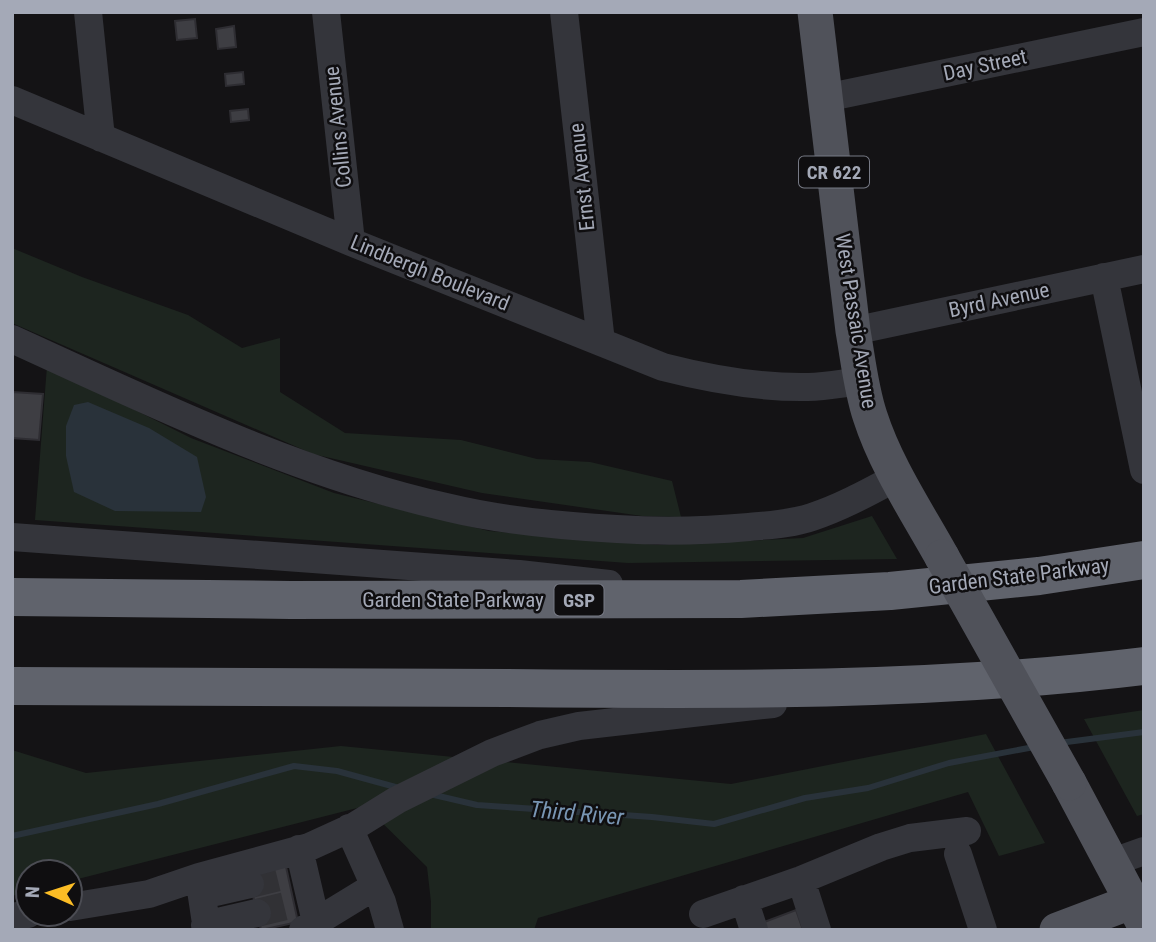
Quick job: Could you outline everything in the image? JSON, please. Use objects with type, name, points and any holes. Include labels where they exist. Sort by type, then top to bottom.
[{"type":"highway","name":"Garden State Parkway","points":[[12,597],[741,599],[890,591],[1039,576],[1144,560]]},
{"type":"highway","points":[[12,686],[762,690],[951,683],[1090,673],[1144,666]]},
{"type":"main road","name":"West Passaic Avenue","points":[[816,12],[853,331],[870,416],[897,477],[1069,783],[1128,856],[1137,913]]},
{"type":"main road","points":[[1057,930],[1137,913]]},
{"type":"street","points":[[88,12],[101,138]]},
{"type":"street","name":"Collins Avenue","points":[[326,12],[351,242]]},
{"type":"street","name":"Ernst Avenue","points":[[564,12],[601,342]]},
{"type":"street","name":"Day Street","points":[[825,98],[1144,32]]},
{"type":"street","name":"Lindbergh Boulevard","points":[[12,100],[351,242],[663,367],[711,379],[764,386],[810,387],[862,381]]},
{"type":"street","name":"Byrd Avenue","points":[[853,331],[1144,269]]},
{"type":"street","points":[[1104,277],[1144,470]]},
{"type":"street","points":[[12,339],[276,456],[391,494],[452,509],[513,519],[576,527],[641,530],[708,531],[766,525],[816,516],[851,503],[897,477]]},
{"type":"street","points":[[12,537],[519,574],[741,599]]},
{"type":"street","points":[[84,905],[200,886],[297,865],[349,828],[397,800],[492,753],[540,735],[579,726],[951,683]]},
{"type":"street","points":[[349,828],[375,886],[390,930]]},
{"type":"street","points":[[703,914],[909,838],[963,842],[983,930]]},
{"type":"street","points":[[297,865],[306,914],[375,886]]},
{"type":"street","points":[[801,880],[817,930]]},
{"type":"street","points":[[200,886],[250,884]]},
{"type":"street","points":[[200,886],[206,928],[257,913]]},
{"type":"street","points":[[744,900],[754,930]]},
{"type":"shaded area","points":[[12,248],[82,277],[188,315],[242,348],[280,338],[280,392],[345,433],[461,440],[537,459],[590,462],[672,481],[681,517],[642,516],[482,493],[313,454],[12,323]]},
{"type":"shaded area","points":[[47,366],[191,438],[334,493],[489,531],[658,545],[803,538],[872,516],[897,559],[628,563],[35,520]]},
{"type":"shaded area","points":[[88,402],[149,428],[197,457],[206,497],[201,512],[115,511],[74,492],[66,456],[66,426],[74,405]]},
{"type":"shaded area","points":[[1144,710],[1144,814],[1137,816],[1084,719]]},
{"type":"shaded area","points":[[986,734],[1045,843],[999,856],[968,792],[538,918],[534,930],[431,930],[427,867],[365,806],[84,877],[84,858],[14,858],[12,896],[12,750],[86,773],[341,746],[731,784]]},
{"type":"building","points":[[195,19],[197,38],[177,40],[175,21]]},
{"type":"building","points":[[234,26],[236,47],[218,49],[216,29]]},
{"type":"building","points":[[243,72],[244,84],[226,86],[225,74]]},
{"type":"building","points":[[248,109],[249,120],[231,122],[230,111]]},
{"type":"building","points":[[12,392],[43,394],[39,440],[12,438]]},
{"type":"building","points":[[285,862],[298,922],[261,930],[247,870]]},
{"type":"building","points":[[796,910],[803,930],[761,930],[759,924]]},
{"type":"waterway","name":"Third River","points":[[1059,743],[1144,732]]},
{"type":"waterway","name":"Third River","points":[[430,794],[477,805],[714,824],[805,798],[868,788],[949,763],[1034,747]]},
{"type":"waterway","name":"Third River","points":[[12,836],[158,804],[294,766],[337,771],[399,788]]},
{"type":"tunnel","points":[[250,884],[287,875]]},
{"type":"tunnel","points":[[257,913],[294,904]]}]
